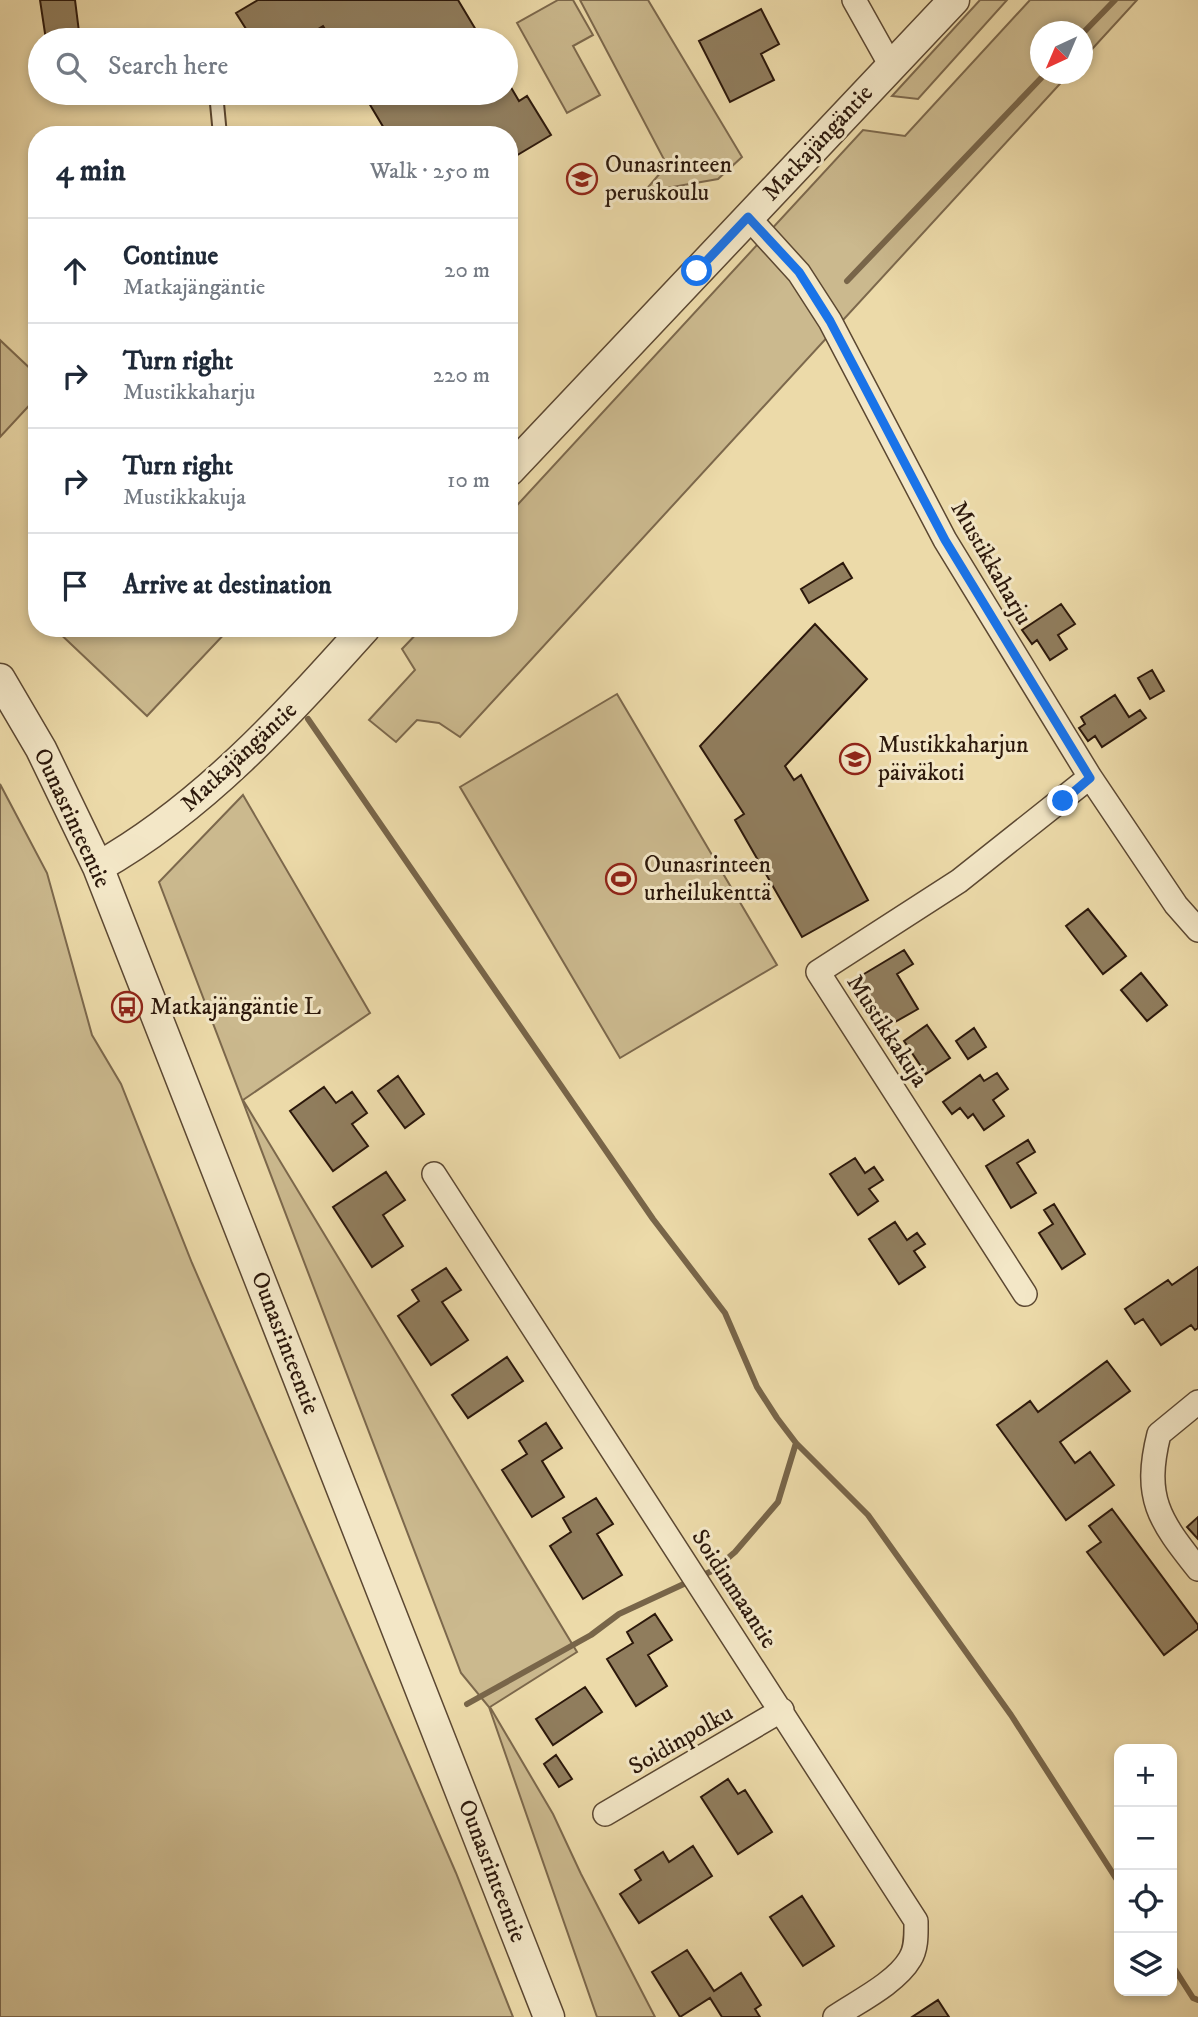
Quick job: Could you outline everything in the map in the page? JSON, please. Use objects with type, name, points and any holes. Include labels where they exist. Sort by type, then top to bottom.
[{"type":"street","points":[[854,0],[891,66]]},
{"type":"street","name":"Matkajängäntie","points":[[518,461],[954,0]]},
{"type":"street","name":"Mustikkaharju","points":[[748,217],[799,272],[830,321],[945,540],[1090,778],[1176,905],[1198,930]]},
{"type":"street","name":"Matkajängäntie","points":[[98,867],[168,823],[212,786],[307,692],[357,637]]},
{"type":"street","name":"Ounasrinteentie","points":[[0,680],[41,749],[98,867],[549,2017]]},
{"type":"street","name":"Mustikkakuja","points":[[1025,1294],[818,972],[959,881],[1090,778]]},
{"type":"street","name":"Soidinmaantie","points":[[434,1174],[916,1921],[915,1943],[910,1959],[891,1980],[835,2017]]},
{"type":"street","points":[[1198,1402],[1159,1434],[1151,1478],[1154,1503],[1176,1542],[1198,1569]]},
{"type":"street","name":"Soidinpolku","points":[[606,1814],[782,1710]]},
{"type":"lane","points":[[217,105],[219,126]]},
{"type":"shaded area","points":[[558,0],[573,0],[593,35],[573,46],[600,95],[567,113],[517,23]]},
{"type":"shaded area","points":[[580,0],[648,0],[742,157],[718,179],[644,192],[667,165]]},
{"type":"shaded area","points":[[980,0],[1007,0],[918,99],[892,96]]},
{"type":"shaded area","points":[[1030,0],[1137,0],[1093,48],[1093,21],[1030,21],[1030,84],[1060,84],[460,737],[439,723],[417,720],[396,742],[369,720],[415,670],[402,649],[413,637],[518,637],[518,504],[863,130],[905,136]]},
{"type":"shaded area","points":[[0,340],[28,366],[28,407],[0,437]]},
{"type":"shaded area","points":[[64,637],[222,637],[147,716]]},
{"type":"shaded area","name":"Ounasrinteen urheilukenttä","points":[[617,694],[777,965],[620,1058],[460,787]]},
{"type":"shaded area","points":[[0,784],[47,873],[92,1035],[121,1084],[192,1263],[456,1873],[513,2017],[0,2017]]},
{"type":"shaded area","points":[[243,795],[370,1013],[243,1100],[577,1652],[490,1707],[553,1814],[655,2017],[597,2017],[489,1707],[461,1673],[159,882]]},
{"type":"building","points":[[40,0],[75,0],[78,28],[44,28]]},
{"type":"building","points":[[258,0],[458,0],[475,28],[245,28],[236,13]]},
{"type":"building","points":[[761,9],[779,44],[761,54],[774,80],[730,102],[699,41]]},
{"type":"building","points":[[527,96],[551,135],[518,155],[518,126],[383,126],[370,105],[518,105],[518,99]]},
{"type":"building","points":[[843,563],[852,578],[809,603],[801,589]]},
{"type":"building","points":[[1061,604],[1075,624],[1058,635],[1067,649],[1050,660],[1037,640],[1032,644],[1022,630]]},
{"type":"building","points":[[815,624],[867,679],[785,766],[794,780],[801,775],[868,900],[802,937],[735,820],[744,814],[700,746]]},
{"type":"building","points":[[1152,670],[1164,691],[1150,699],[1138,678]]},
{"type":"building","points":[[1115,695],[1129,717],[1140,710],[1146,718],[1102,747],[1095,736],[1088,741],[1079,728],[1085,724],[1081,717]]},
{"type":"building","points":[[1088,909],[1126,956],[1103,974],[1066,926]]},
{"type":"building","points":[[904,950],[913,964],[897,974],[918,1009],[888,1026],[859,977]]},
{"type":"building","points":[[1141,973],[1167,1005],[1147,1021],[1121,990]]},
{"type":"building","points":[[927,1025],[950,1058],[926,1074],[904,1041]]},
{"type":"building","points":[[974,1028],[986,1047],[968,1059],[956,1041]]},
{"type":"building","points":[[997,1073],[1008,1089],[993,1100],[1004,1116],[984,1130],[973,1114],[968,1118],[960,1108],[952,1114],[943,1102],[980,1075],[984,1081]]},
{"type":"building","points":[[398,1076],[424,1114],[405,1128],[378,1091]]},
{"type":"building","points":[[324,1087],[336,1103],[352,1092],[367,1113],[352,1124],[368,1146],[333,1171],[290,1111]]},
{"type":"building","points":[[1028,1140],[1035,1152],[1017,1163],[1036,1193],[1011,1208],[986,1166]]},
{"type":"building","points":[[855,1158],[865,1173],[874,1167],[883,1180],[869,1189],[878,1201],[858,1215],[830,1174]]},
{"type":"building","points":[[386,1172],[405,1200],[383,1215],[403,1246],[372,1267],[333,1207]]},
{"type":"building","points":[[1054,1204],[1085,1254],[1062,1269],[1039,1233],[1053,1224],[1044,1210]]},
{"type":"building","points":[[895,1222],[907,1240],[917,1233],[925,1244],[914,1251],[925,1267],[899,1284],[869,1239]]},
{"type":"building","points":[[1198,1267],[1198,1328],[1195,1330],[1191,1325],[1161,1345],[1143,1319],[1135,1324],[1125,1309],[1168,1280],[1172,1285]]},
{"type":"building","points":[[446,1268],[461,1290],[442,1302],[468,1340],[431,1365],[398,1316],[419,1301],[412,1290]]},
{"type":"building","points":[[507,1357],[523,1381],[468,1418],[452,1395]]},
{"type":"building","points":[[1107,1361],[1130,1391],[1060,1442],[1075,1463],[1090,1452],[1114,1485],[1066,1520],[997,1425],[1030,1401],[1038,1412]]},
{"type":"building","points":[[546,1423],[562,1448],[542,1461],[564,1497],[532,1517],[502,1470],[527,1454],[519,1441]]},
{"type":"building","points":[[596,1498],[613,1524],[597,1534],[622,1575],[583,1599],[550,1546],[571,1532],[563,1518]]},
{"type":"building","points":[[1112,1509],[1198,1625],[1198,1629],[1164,1655],[1087,1552],[1101,1542],[1089,1526]]},
{"type":"building","points":[[1198,1517],[1198,1539],[1187,1527]]},
{"type":"building","points":[[655,1614],[672,1640],[648,1655],[667,1686],[636,1706],[607,1659],[633,1643],[627,1632]]},
{"type":"building","points":[[585,1687],[602,1712],[553,1745],[536,1719]]},
{"type":"building","points":[[556,1755],[572,1779],[559,1787],[544,1764]]},
{"type":"building","points":[[728,1779],[738,1794],[745,1790],[772,1832],[738,1854],[701,1797]]},
{"type":"building","points":[[693,1846],[712,1876],[639,1923],[620,1894],[641,1880],[635,1870],[663,1852],[669,1862]]},
{"type":"building","points":[[802,1896],[834,1946],[803,1966],[770,1917]]},
{"type":"building","points":[[687,1950],[714,1991],[741,1973],[761,2005],[755,2009],[760,2017],[722,2017],[710,1998],[680,2017],[652,1972]]},
{"type":"building","points":[[938,2000],[949,2017],[912,2017]]},
{"type":"waterway","points":[[1093,23],[1115,0]]},
{"type":"waterway","points":[[847,281],[1035,84]]},
{"type":"waterway","points":[[308,719],[653,1219],[725,1313],[757,1387],[777,1418],[796,1443],[868,1515],[1011,1715],[1114,1875]]},
{"type":"waterway","points":[[467,1704],[591,1635],[619,1614],[714,1570],[735,1552],[778,1502],[796,1443]]},
{"type":"waterway","points":[[1177,1973],[1193,1998],[1198,2000]]},
{"type":"place","name":"Ounasrinteen peruskoulu","points":[[582,179]]},
{"type":"place","name":"Mustikkaharjun päiväkoti","points":[[855,759]]},
{"type":"place","name":"Ounasrinteen urheilukenttä","points":[[621,879]]},
{"type":"place","name":"Matkajängäntie L","points":[[127,1007]]},
{"type":"route","points":[[697,271],[748,217],[799,272],[830,321],[945,540],[1090,778],[1063,801]]}]
